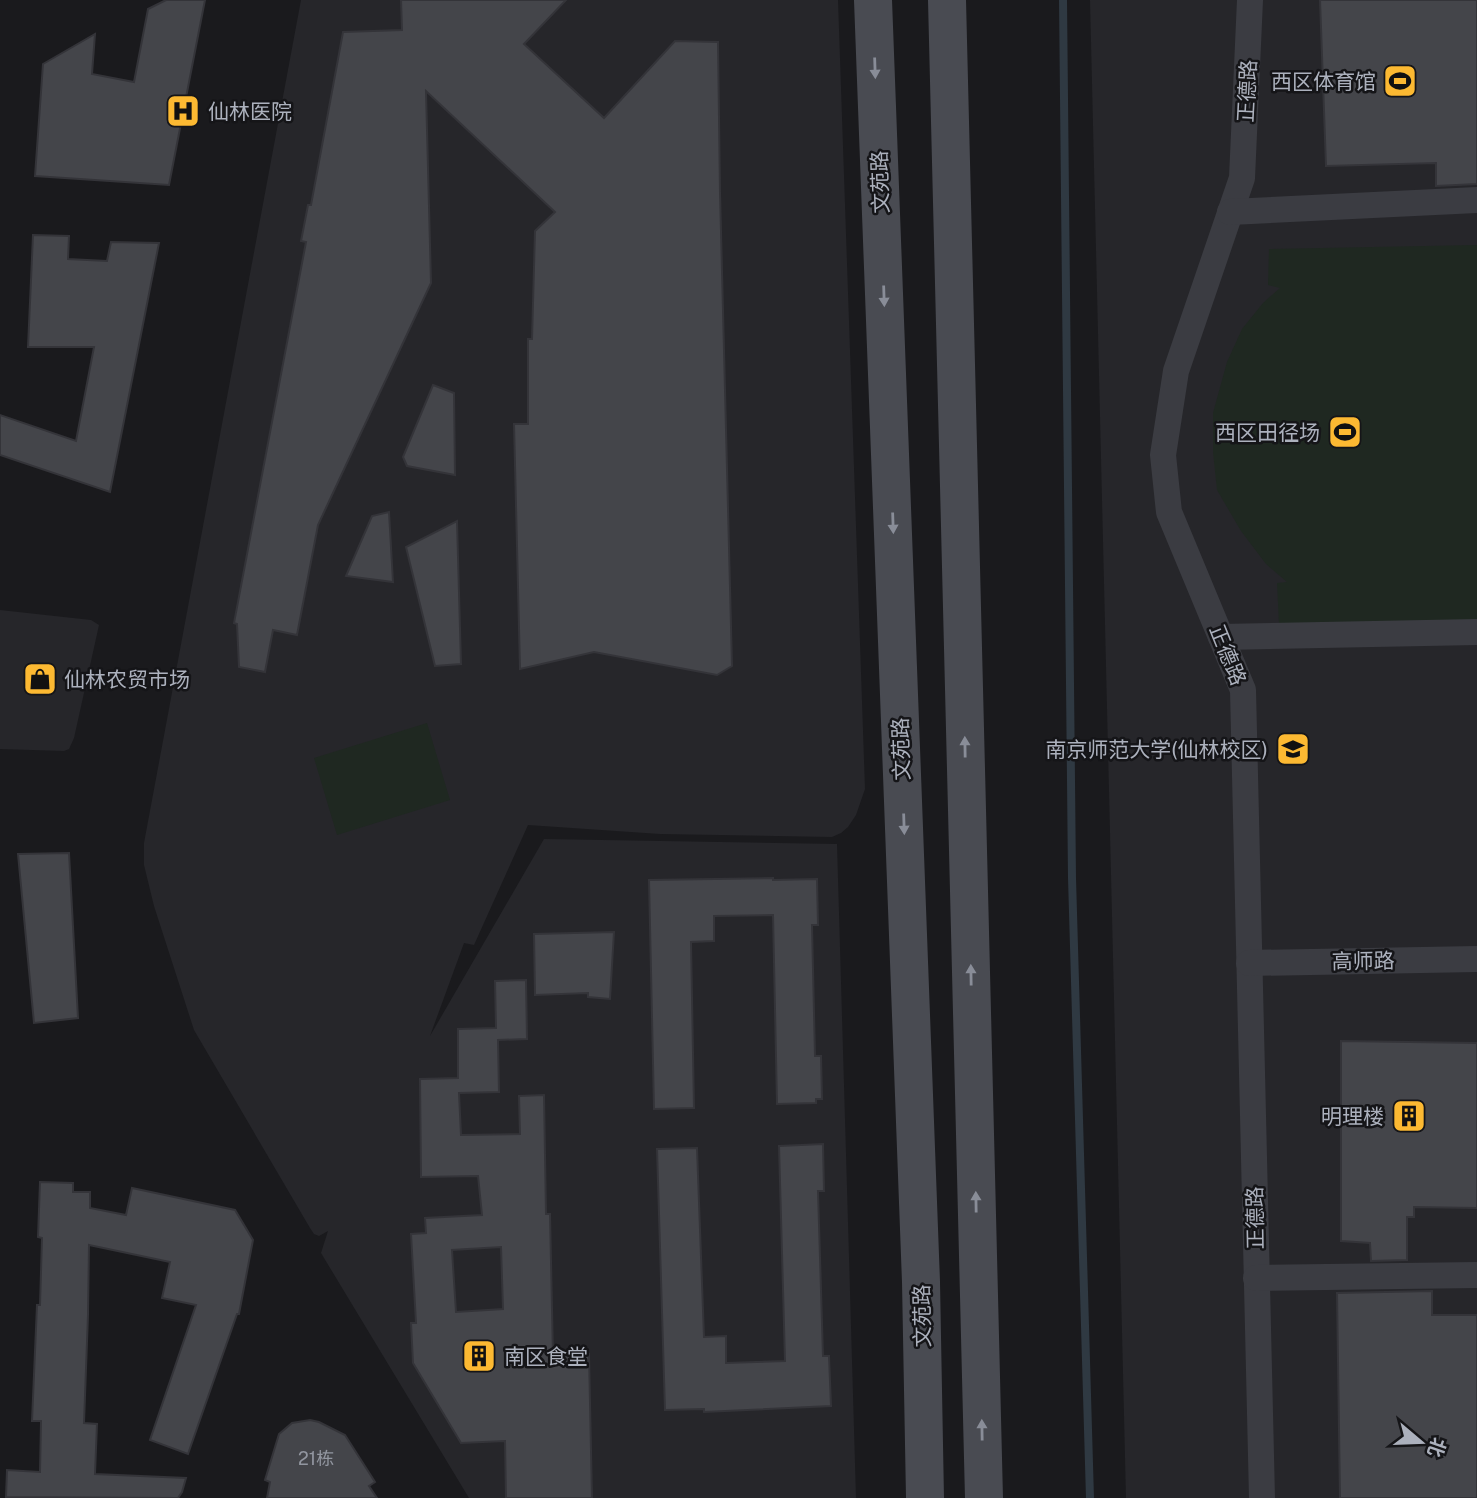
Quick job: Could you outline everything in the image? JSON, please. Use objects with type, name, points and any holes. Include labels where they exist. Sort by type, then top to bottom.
[{"type":"main road","name":"文苑路","points":[[873,0],[921,1282],[925,1498]]},
{"type":"main road","points":[[947,0],[984,1498]]},
{"type":"street","name":"正德路","points":[[1250,0],[1242,178],[1176,371],[1163,455],[1169,512],[1243,690],[1262,1498]]},
{"type":"street","points":[[1230,212],[1477,200]]},
{"type":"street","points":[[1221,638],[1477,632]]},
{"type":"street","name":"高师路","points":[[1249,963],[1477,959]]},
{"type":"street","points":[[1256,1278],[1477,1275]]},
{"type":"shaded area","points":[[301,0],[838,0],[865,789],[856,815],[848,827],[832,837],[660,834],[528,825],[474,945],[464,943],[430,1036],[544,839],[837,844],[856,1498],[469,1498],[321,1253],[328,1231],[319,1236],[314,1234],[194,1030],[154,906],[144,865],[144,843]]},
{"type":"shaded area","name":"南京师范大学(仙林校区)","points":[[1090,0],[1477,0],[1477,1498],[1126,1498]]},
{"type":"shaded area","name":"西区田径场","points":[[1477,245],[1477,622],[1279,624],[1277,583],[1287,582],[1266,564],[1241,531],[1217,490],[1213,452],[1213,413],[1227,362],[1242,329],[1263,303],[1280,288],[1268,285],[1269,249]]},
{"type":"shaded area","name":"仙林农贸市场","points":[[0,610],[91,620],[99,625],[74,738],[69,749],[0,749]]},
{"type":"shaded area","points":[[427,723],[450,800],[337,835],[314,758]]},
{"type":"building","points":[[166,0],[205,0],[169,185],[35,176],[43,64],[95,34],[92,74],[134,82],[148,9]]},
{"type":"building","points":[[401,0],[566,0],[524,44],[604,118],[675,41],[718,42],[732,666],[717,675],[594,652],[520,669],[514,424],[528,424],[528,339],[532,339],[535,231],[555,212],[426,91],[431,283],[318,525],[297,635],[273,630],[265,672],[239,667],[237,624],[234,623],[306,242],[301,241],[308,205],[311,205],[343,32],[402,30]]},
{"type":"building","name":"西区体育馆","points":[[1320,0],[1477,0],[1477,184],[1436,186],[1436,163],[1326,166]]},
{"type":"building","points":[[33,235],[69,236],[68,259],[107,261],[111,242],[159,243],[110,492],[0,455],[0,415],[76,441],[94,347],[28,347]]},
{"type":"building","points":[[433,385],[454,393],[455,475],[407,466],[403,457]]},
{"type":"building","points":[[389,512],[393,582],[346,576],[372,516]]},
{"type":"building","points":[[457,521],[461,664],[435,666],[406,547]]},
{"type":"building","points":[[69,853],[78,1018],[34,1023],[18,854]]},
{"type":"building","points":[[817,879],[818,925],[812,925],[815,1056],[821,1056],[822,1099],[816,1099],[816,1103],[777,1104],[773,915],[714,916],[714,941],[691,942],[694,1108],[654,1109],[649,880]]},
{"type":"building","points":[[614,932],[610,999],[588,997],[588,993],[535,995],[534,934]]},
{"type":"building","points":[[526,980],[527,1039],[498,1040],[499,1092],[459,1093],[461,1135],[520,1134],[519,1096],[544,1095],[546,1214],[550,1214],[553,1356],[589,1354],[592,1498],[506,1498],[505,1441],[461,1443],[413,1363],[411,1323],[416,1323],[411,1234],[426,1233],[425,1218],[482,1215],[478,1176],[421,1177],[420,1079],[458,1078],[458,1029],[496,1028],[495,981]],"holes":[[[501,1247],[503,1309],[456,1312],[452,1250]]]},
{"type":"building","name":"明理楼","points":[[1341,1041],[1477,1043],[1477,1208],[1414,1207],[1414,1217],[1407,1217],[1407,1260],[1371,1261],[1370,1243],[1341,1241]]},
{"type":"building","points":[[823,1144],[824,1191],[818,1191],[823,1356],[829,1356],[831,1406],[704,1412],[704,1409],[665,1410],[657,1149],[697,1148],[704,1337],[726,1336],[726,1363],[785,1361],[779,1146]]},
{"type":"building","points":[[40,1182],[73,1183],[73,1192],[90,1192],[90,1208],[126,1215],[132,1188],[235,1210],[253,1240],[239,1314],[188,1454],[150,1440],[196,1305],[162,1298],[170,1262],[89,1245],[84,1423],[97,1424],[95,1474],[186,1478],[178,1498],[6,1497],[7,1470],[40,1472],[41,1421],[32,1421],[37,1305],[40,1305]]},
{"type":"building","points":[[1432,1291],[1432,1315],[1477,1315],[1477,1498],[1340,1498],[1337,1293]]},
{"type":"building","points":[[310,1420],[345,1435],[375,1482],[369,1486],[377,1498],[267,1498],[270,1482],[265,1480],[279,1434],[292,1423]]},
{"type":"waterway","points":[[1063,0],[1072,878],[1090,1498]]},
{"type":"place","name":"西区体育馆","points":[[1400,81]]},
{"type":"place","name":"仙林医院","points":[[183,111]]},
{"type":"place","name":"西区田径场","points":[[1345,432]]},
{"type":"place","name":"仙林农贸市场","points":[[40,679]]},
{"type":"place","name":"南京师范大学(仙林校区)","points":[[1293,749]]},
{"type":"place","name":"明理楼","points":[[1409,1116]]},
{"type":"place","name":"南区食堂","points":[[479,1356]]}]
